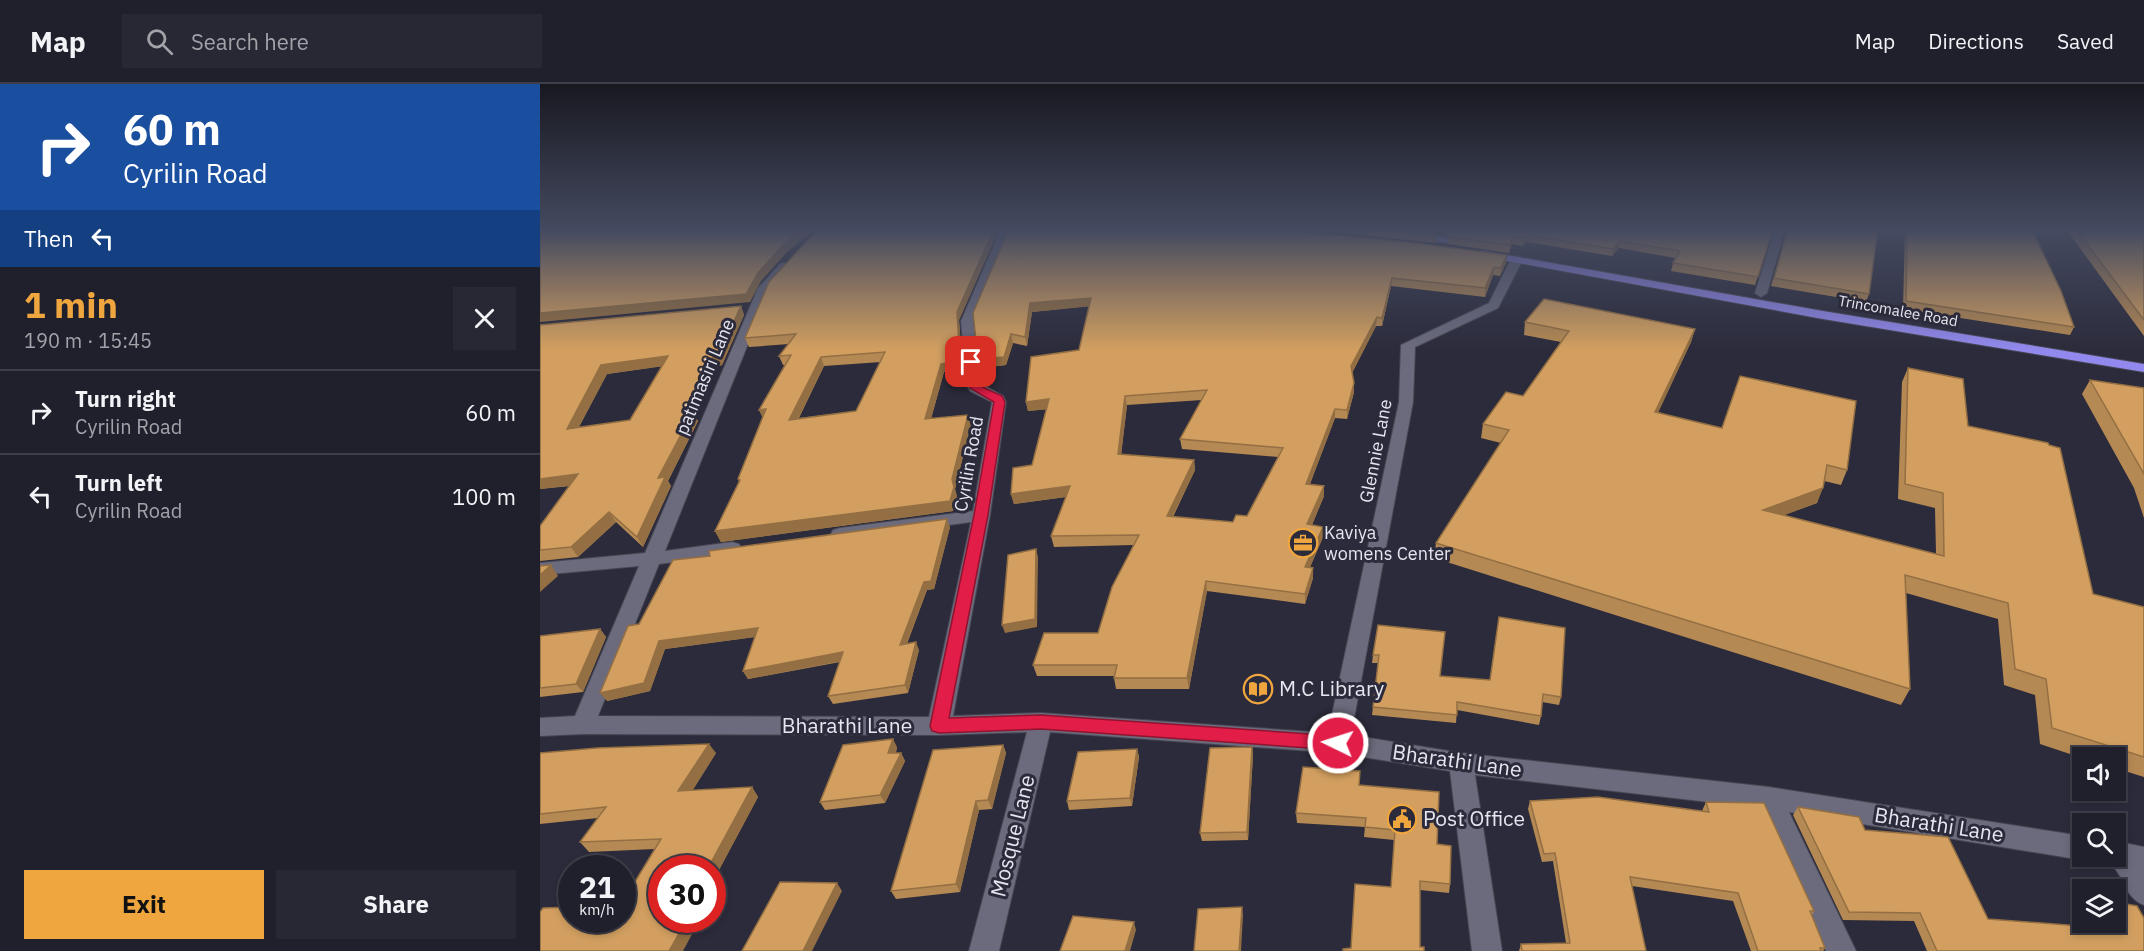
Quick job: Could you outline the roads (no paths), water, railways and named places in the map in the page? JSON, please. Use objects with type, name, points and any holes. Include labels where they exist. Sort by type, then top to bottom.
[{"type":"highway","name":"Trincomalee Road","points":[[1574,269],[1823,315],[2144,368]]},
{"type":"highway","name":"Trincomalee Road","points":[[1620,269],[2099,351],[2144,356]]},
{"type":"street","name":"patimasiri Lane","points":[[583,725],[750,307],[781,269]]},
{"type":"street","name":"Cyrilin Road","points":[[939,726],[981,515],[999,402],[998,399],[975,388],[973,383],[967,321],[989,269]]},
{"type":"street","name":"Glennie Lane","points":[[1338,743],[1406,402],[1408,345],[1494,305],[1512,269]]},
{"type":"street","points":[[1761,293],[1768,269]]},
{"type":"street","points":[[827,535],[981,515]]},
{"type":"street","points":[[540,569],[650,559],[744,547]]},
{"type":"street","name":"Bharathi Lane","points":[[540,726],[939,726],[1041,722],[1338,743],[1461,763],[1769,798],[2072,846]]},
{"type":"street","name":"Mosque Lane","points":[[984,951],[1041,722]]},
{"type":"street","points":[[1461,763],[1487,951]]},
{"type":"street","points":[[1769,798],[1841,951]]},
{"type":"street","points":[[2127,855],[2144,892]]},
{"type":"place","name":"Kaviya womens Center","points":[[1303,543]]},
{"type":"place","name":"M.C Library","points":[[1258,689]]},
{"type":"place","name":"Post Office","points":[[1402,819]]}]
